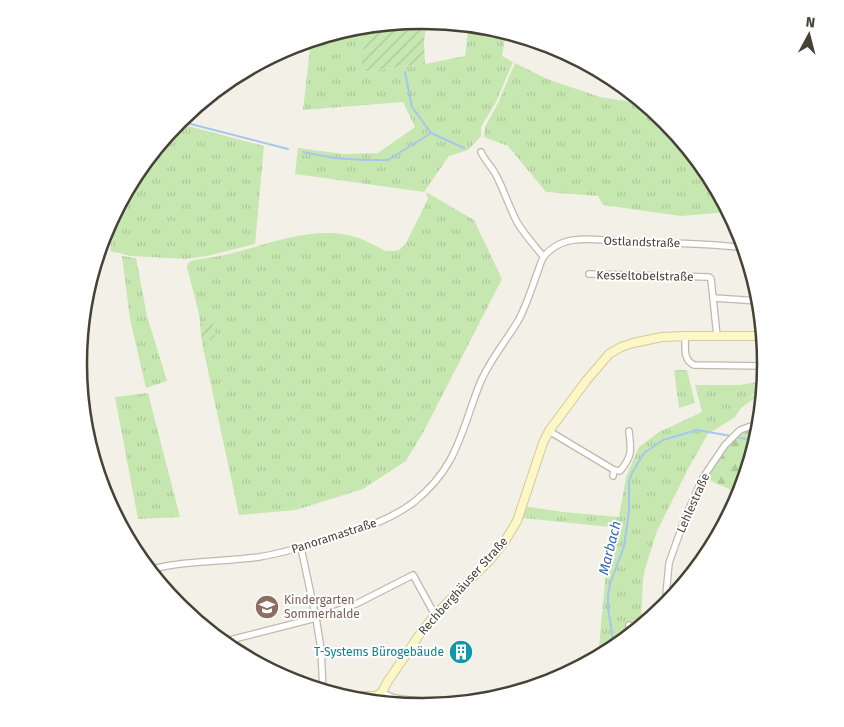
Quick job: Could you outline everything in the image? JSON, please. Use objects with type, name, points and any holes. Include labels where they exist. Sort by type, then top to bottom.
[{"type":"street","points":[[481,152],[483,158],[494,170],[517,221],[528,239],[544,256]]},
{"type":"street","name":"Ostlandstraße","points":[[544,256],[564,242],[576,240],[695,243],[736,247]]},
{"type":"street","name":"Panoramastraße","points":[[157,568],[259,556],[301,548],[363,529],[388,518],[412,503],[430,488],[454,454],[479,385],[494,357],[519,320],[544,256]]},
{"type":"street","name":"Kesseltobelstraße","points":[[589,274],[709,278],[711,279],[714,298],[717,336]]},
{"type":"street","points":[[714,298],[750,300]]},
{"type":"street","name":"Rechberghäuser Straße","points":[[382,692],[422,631],[435,615],[490,560],[514,527],[548,431],[609,354],[621,347],[669,336],[755,336]]},
{"type":"street","points":[[685,336],[686,358],[694,365],[757,366]]},
{"type":"street","name":"Lehlestraße","points":[[666,592],[669,563],[702,478],[725,445],[740,430],[751,426]]},
{"type":"street","points":[[548,431],[614,473],[620,471],[631,453],[629,431]]},
{"type":"street","points":[[301,548],[321,649],[323,683]]},
{"type":"street","points":[[232,639],[316,618],[356,604],[413,575],[435,615]]},
{"type":"street","points":[[378,695],[382,692],[390,697]]},
{"type":"green space","points":[[400,29],[426,29],[424,41],[425,64],[361,72],[365,34]]},
{"type":"green space","points":[[468,32],[505,39],[502,56],[513,62],[496,102],[481,127],[481,136],[468,150],[449,156],[424,192],[295,174],[298,148],[344,154],[378,153],[415,127],[403,102],[303,110],[310,48],[335,40],[365,34],[362,72],[425,64],[465,56]]},
{"type":"green space","points":[[515,63],[547,79],[600,97],[631,102],[659,127],[688,160],[721,213],[681,216],[603,205],[598,196],[546,192],[508,146],[484,137],[485,127],[498,103]]},
{"type":"green space","points":[[187,126],[264,146],[255,244],[207,256],[185,259],[132,256],[110,251],[113,235],[132,196],[156,160]]},
{"type":"green space","points":[[426,192],[474,220],[502,279],[424,431],[406,461],[363,489],[296,510],[239,515],[202,343],[215,338],[213,320],[200,324],[187,267],[188,263],[287,238],[317,233],[352,236],[386,251],[399,250],[406,243],[428,199]]},
{"type":"green space","points":[[122,256],[136,258],[147,316],[167,381],[146,388],[130,319]]},
{"type":"green space","points":[[213,320],[215,338],[202,343],[200,324]]},
{"type":"green space","points":[[674,370],[687,370],[695,403],[679,408]]},
{"type":"green space","points":[[756,382],[755,393],[743,402],[755,394],[755,398],[741,408],[735,417],[708,434],[688,469],[657,531],[643,579],[641,616],[633,624],[626,624],[626,629],[599,647],[610,527],[523,518],[514,527],[522,506],[619,517],[626,477],[639,447],[659,432],[702,412],[695,385],[739,385]]},
{"type":"green space","points":[[148,393],[180,517],[138,519],[115,397]]},
{"type":"green space","points":[[750,430],[745,450],[732,491],[705,478],[736,438]]},
{"type":"waterway","points":[[405,72],[412,107],[431,133]]},
{"type":"waterway","points":[[189,124],[288,149]]},
{"type":"waterway","points":[[303,152],[334,158],[388,160],[431,133],[464,148]]},
{"type":"waterway","name":"Marbach","points":[[612,639],[608,595],[610,584],[624,546],[629,512],[629,482],[632,473],[644,453],[663,440],[697,430],[731,436]]},
{"type":"waterway","name":"Marbach","points":[[736,437],[748,439]]},
{"type":"place","name":"Kindergarten Sommerhalde","points":[[267,607]]},
{"type":"place","name":"T-Systems Bürogebäude","points":[[461,652]]}]
